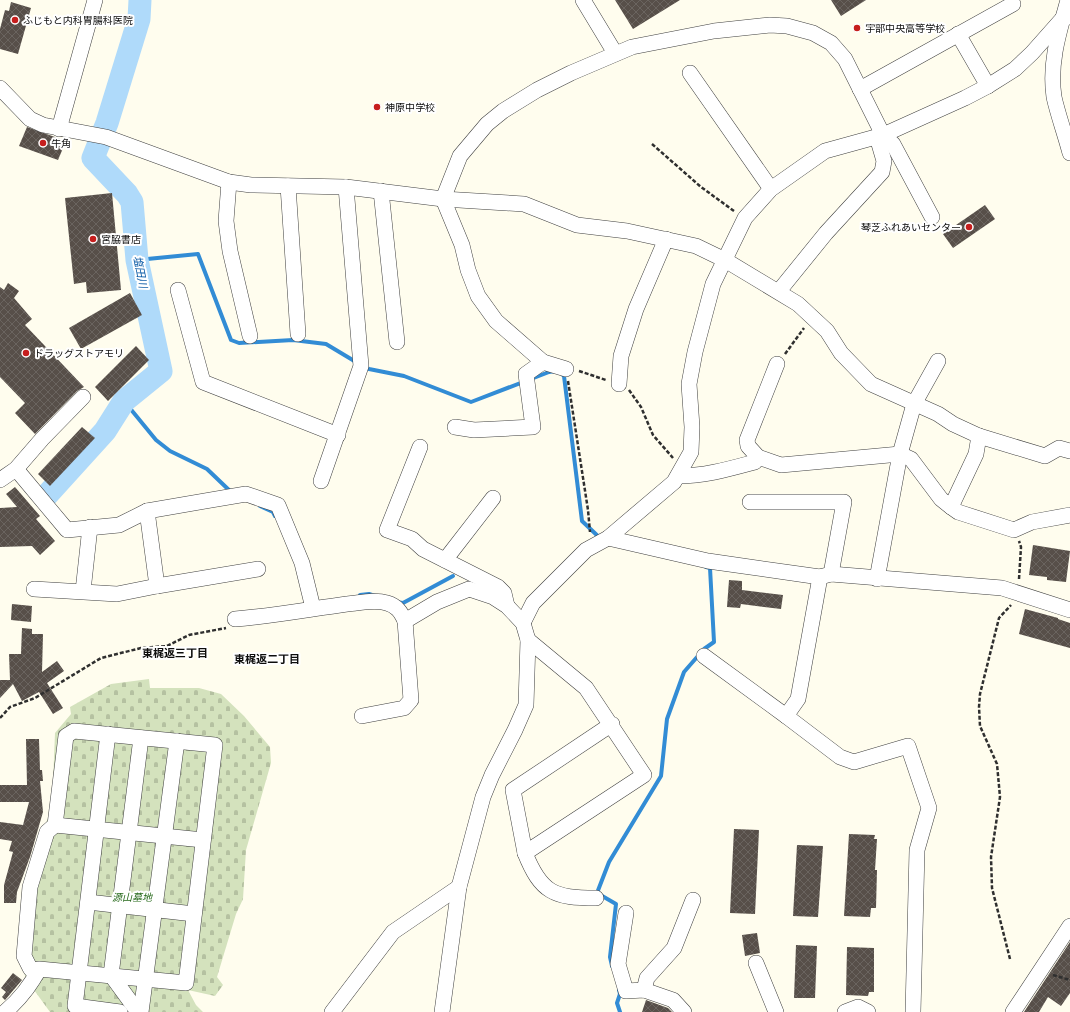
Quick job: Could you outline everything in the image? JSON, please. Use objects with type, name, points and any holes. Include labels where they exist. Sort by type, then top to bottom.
[{"type":"street","points":[[59,129],[95,0]]},
{"type":"street","points":[[583,0],[615,53]]},
{"type":"street","points":[[1068,0],[1066,17],[1056,43],[1053,69],[1054,96],[1070,153]]},
{"type":"street","points":[[860,89],[1013,4]]},
{"type":"street","points":[[523,623],[533,603],[586,550],[608,538],[680,472],[691,452],[692,427],[689,384],[695,352],[713,284],[745,218],[771,189],[825,151],[880,136],[965,98],[988,86],[1015,69],[1066,17]]},
{"type":"street","points":[[566,369],[543,362],[496,321],[478,296],[468,270],[462,245],[443,199],[460,156],[487,124],[503,111],[537,90],[615,53],[646,43],[714,31],[770,25],[787,26],[813,33],[831,43],[845,59],[860,89],[880,136],[884,162],[882,172],[826,233],[778,291]]},
{"type":"street","points":[[958,34],[988,86]]},
{"type":"street","points":[[690,73],[771,189]]},
{"type":"street","points":[[0,88],[30,119],[59,129],[102,136],[228,182],[251,185],[346,187],[443,199],[524,204],[577,225],[628,231],[696,246],[725,260],[798,304],[827,331],[841,353],[871,384],[979,436],[1045,456],[1059,448],[1070,451]]},
{"type":"street","points":[[880,136],[893,144],[932,217]]},
{"type":"street","points":[[228,182],[226,220],[230,251],[250,336]]},
{"type":"street","points":[[288,186],[298,334]]},
{"type":"street","points":[[322,481],[362,366],[346,187]]},
{"type":"street","points":[[381,191],[397,342]]},
{"type":"street","points":[[619,384],[621,356],[627,336],[636,309],[666,239]]},
{"type":"street","points":[[178,290],[203,382],[338,435]]},
{"type":"street","points":[[876,579],[900,454],[914,404],[938,361]]},
{"type":"street","points":[[455,427],[474,430],[533,427],[526,374],[543,362]]},
{"type":"street","points":[[777,364],[747,440],[748,446],[758,457],[781,465],[900,454],[911,460],[941,499],[958,512],[1014,530],[1032,522],[1070,515]]},
{"type":"street","points":[[0,480],[16,469],[42,439],[83,397]]},
{"type":"street","points":[[951,507],[976,454],[979,436]]},
{"type":"street","points":[[420,447],[387,530],[412,539],[424,549],[498,587],[504,594],[507,606]]},
{"type":"street","points":[[680,472],[693,476],[721,472],[755,462],[758,457]]},
{"type":"street","points":[[16,469],[67,530],[119,525],[147,511],[246,494],[278,505],[302,563],[313,608]]},
{"type":"street","points":[[445,560],[493,498]]},
{"type":"street","points":[[750,502],[844,502],[798,699],[786,716]]},
{"type":"street","points":[[147,511],[157,586]]},
{"type":"street","points":[[83,592],[90,527]]},
{"type":"street","points":[[608,538],[708,561],[826,575],[1002,588],[1070,610]]},
{"type":"street","points":[[34,589],[117,594],[258,569]]},
{"type":"street","points":[[405,621],[437,602],[469,589],[493,597],[507,606],[523,623],[528,640],[526,705],[483,797],[459,887],[442,1012]]},
{"type":"street","points":[[235,620],[274,616],[313,608],[376,601],[388,603],[400,610],[405,621],[411,700],[404,708],[362,716]]},
{"type":"street","points":[[525,853],[644,775],[612,724],[586,688],[528,640]]},
{"type":"street","points":[[704,656],[840,757],[854,762],[908,746],[929,808],[917,850],[912,1012]]},
{"type":"street","points":[[596,898],[570,897],[548,889],[539,882],[525,853],[513,790],[612,724]]},
{"type":"street","points":[[5,1012],[22,997],[33,980],[39,969],[186,983],[214,744],[74,731],[66,736],[55,825],[47,832],[30,887],[24,956],[30,968],[33,980]]},
{"type":"street","points":[[108,734],[75,1006],[120,1012]]},
{"type":"street","points":[[140,1012],[111,975],[141,738]]},
{"type":"street","points":[[140,1012],[177,741]]},
{"type":"street","points":[[55,825],[203,840]]},
{"type":"street","points":[[332,1012],[393,932],[459,887]]},
{"type":"street","points":[[644,990],[647,978],[674,948],[694,900]]},
{"type":"street","points":[[88,902],[194,914]]},
{"type":"street","points":[[626,913],[618,964],[626,991],[644,990],[673,1000],[684,1012]]},
{"type":"street","points":[[1013,1012],[1042,971],[1070,926]]},
{"type":"street","points":[[756,964],[776,1012]]},
{"type":"street","points":[[845,1012],[858,1007],[868,1012]]},
{"type":"path","points":[[652,144],[701,187],[745,218]]},
{"type":"path","points":[[777,364],[812,317]]},
{"type":"path","points":[[586,550],[590,535],[588,510],[566,369],[619,384],[630,391],[641,407],[653,435],[680,472]]},
{"type":"path","points":[[1010,959],[992,888],[991,858],[1000,797],[997,764],[980,726],[979,707],[980,694],[1000,618],[1011,606],[1018,593],[1021,547],[1014,530]]},
{"type":"path","points":[[0,718],[10,707],[35,698],[101,658],[141,648],[167,646],[189,635],[226,628],[235,620]]},
{"type":"path","points":[[1042,971],[1070,980]]},
{"type":"green space","name":"源山墓地","points":[[149,679],[150,688],[199,688],[221,694],[244,716],[270,747],[271,763],[246,850],[243,899],[236,914],[217,977],[223,985],[215,996],[188,990],[196,1005],[203,1012],[50,1012],[26,979],[20,959],[46,823],[52,808],[55,733],[71,714],[70,707],[111,684]]},
{"type":"building","points":[[615,0],[680,0],[633,29]]},
{"type":"building","points":[[831,0],[866,0],[841,16]]},
{"type":"building","name":"ふじもと内科胃腸科医院","points":[[11,2],[31,8],[18,54],[0,49],[0,29],[5,10],[9,11]]},
{"type":"building","name":"牛角","points":[[27,127],[66,141],[58,160],[19,146]]},
{"type":"building","name":"宮脇書店","points":[[112,193],[121,290],[87,293],[86,282],[74,284],[65,198]]},
{"type":"building","name":"琴芝ふれあいセンター","points":[[985,205],[995,219],[953,248],[943,234]]},
{"type":"building","name":"ドラッグストアモリ","points":[[8,283],[19,291],[14,298],[32,319],[25,325],[84,387],[77,391],[35,434],[15,413],[25,403],[0,377],[0,287],[4,290]]},
{"type":"building","points":[[130,293],[142,315],[81,349],[69,328]]},
{"type":"building","points":[[136,346],[149,360],[108,401],[95,387]]},
{"type":"building","points":[[82,427],[95,438],[50,486],[38,474]]},
{"type":"building","points":[[15,487],[40,516],[36,519],[55,541],[40,555],[32,546],[0,547],[0,508],[17,507],[6,494]]},
{"type":"building","points":[[1033,545],[1070,551],[1066,582],[1047,580],[1047,577],[1029,575]]},
{"type":"building","points":[[729,580],[742,581],[742,590],[783,595],[781,609],[741,604],[740,608],[727,607]]},
{"type":"building","points":[[12,604],[32,606],[31,622],[11,620]]},
{"type":"building","points":[[1025,609],[1058,618],[1070,623],[1070,648],[1019,634]]},
{"type":"building","points":[[22,628],[32,629],[32,634],[43,634],[42,672],[57,661],[64,671],[47,683],[63,708],[53,714],[39,692],[22,701],[13,684],[0,698],[0,680],[10,680],[9,654],[21,654]]},
{"type":"building","points":[[26,739],[39,739],[40,770],[42,770],[43,781],[40,781],[43,812],[30,857],[17,892],[16,903],[4,903],[4,885],[13,852],[9,851],[12,841],[0,839],[0,822],[23,825],[29,802],[0,802],[0,785],[27,785]]},
{"type":"building","points":[[734,829],[759,830],[755,914],[730,913]]},
{"type":"building","points":[[849,834],[875,835],[874,839],[877,839],[875,870],[877,870],[876,908],[871,908],[870,917],[844,916]]},
{"type":"building","points":[[797,845],[823,846],[818,917],[793,916]]},
{"type":"building","points":[[757,933],[760,953],[745,956],[742,935]]},
{"type":"building","points":[[1070,942],[1070,993],[1061,1006],[1048,997],[1039,1012],[1024,1012]]},
{"type":"building","points":[[796,945],[817,946],[815,998],[794,998]]},
{"type":"building","points":[[847,947],[874,948],[874,992],[869,992],[868,996],[846,995]]},
{"type":"building","points":[[13,973],[22,980],[5,1000],[2,997],[6,992],[1,988]]},
{"type":"building","points":[[646,1000],[668,1008],[672,1012],[642,1012]]},
{"type":"waterway","name":"塩田川","points":[[47,495],[105,431],[124,401],[161,371],[137,260],[132,202],[127,194],[93,158],[107,123],[139,19],[140,0]]},
{"type":"waterway","points":[[137,260],[198,254],[231,340],[239,343],[293,340],[326,344],[356,362]]},
{"type":"waterway","points":[[364,366],[369,369],[404,376],[471,402],[555,371]]},
{"type":"waterway","points":[[561,373],[564,376],[582,521],[601,539]]},
{"type":"waterway","points":[[124,401],[156,440],[170,451],[207,469],[230,491]]},
{"type":"waterway","points":[[260,506],[273,512],[275,516]]},
{"type":"waterway","points":[[612,966],[610,957],[616,904],[597,893],[609,862],[661,776],[667,719],[684,672],[704,649],[714,642],[710,568],[706,567]]},
{"type":"waterway","points":[[396,602],[403,603],[453,576]]},
{"type":"waterway","points":[[360,595],[369,594],[375,596]]},
{"type":"waterway","points":[[619,990],[620,994],[617,1003],[620,1012]]},
{"type":"place","name":"ふじもと内科胃腸科医院","points":[[15,20]]},
{"type":"place","name":"宇部中央高等学校","points":[[857,28]]},
{"type":"place","name":"神原中学校","points":[[377,107]]},
{"type":"place","name":"牛角","points":[[43,143]]},
{"type":"place","name":"琴芝ふれあいセンター","points":[[969,227]]},
{"type":"place","name":"宮脇書店","points":[[93,239]]},
{"type":"place","name":"ドラッグストアモリ","points":[[26,353]]},
{"type":"district","name":"東梶返三丁目","points":[[175,653]]},
{"type":"district","name":"東梶返二丁目","points":[[267,659]]}]
